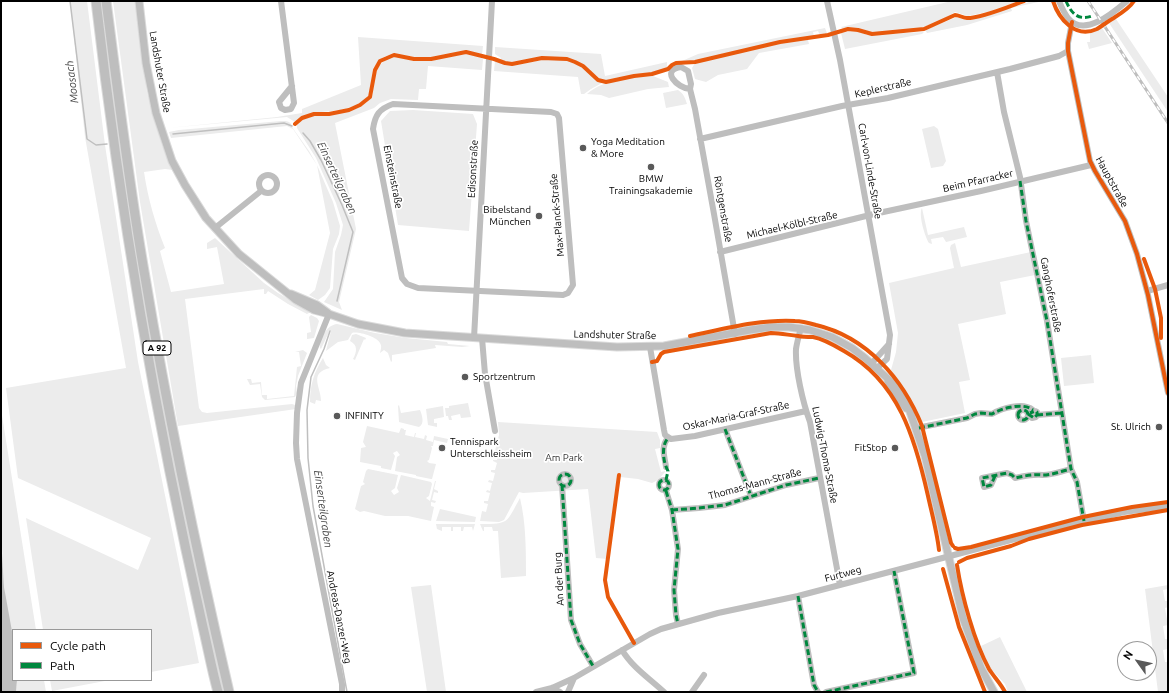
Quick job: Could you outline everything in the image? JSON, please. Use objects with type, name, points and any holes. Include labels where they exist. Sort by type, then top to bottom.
[{"type":"highway","name":"A 92","points":[[96,1],[115,149],[148,358],[189,564],[218,692]]},
{"type":"highway","name":"A 92","points":[[106,1],[144,276],[160,366],[202,574],[229,692]]},
{"type":"main road","name":"Landshuter Straße","points":[[139,1],[146,63],[152,92],[163,135],[172,161],[185,185],[206,218],[239,254],[296,300],[314,310],[358,324],[384,330],[422,335],[591,346],[650,347],[771,327],[801,328],[821,333],[840,341],[852,348],[875,366],[898,388],[908,403],[925,456],[961,611],[981,668],[994,692]]},
{"type":"street","points":[[281,1],[292,86]]},
{"type":"street","name":"Edisonstraße","points":[[474,338],[485,108],[492,1]]},
{"type":"street","name":"Carl-von-Linde-Straße","points":[[827,1],[889,325],[889,344],[875,366]]},
{"type":"street","points":[[1059,1],[1067,17],[1072,22],[1083,25],[1095,24],[1127,1]]},
{"type":"street","name":"Hauptstraße","points":[[1072,22],[1068,51],[1091,164],[1125,221],[1137,254],[1147,291],[1168,393]]},
{"type":"street","name":"Keplerstraße","points":[[700,139],[888,98],[997,72],[1059,56],[1068,51]]},
{"type":"street","name":"Ganghoferstraße","points":[[997,72],[1047,321],[1071,469],[1077,482],[1084,521]]},
{"type":"street","name":"Röntgenstraße","points":[[690,89],[735,334]]},
{"type":"street","name":"Einsteinstraße","points":[[476,291],[418,288],[407,284],[402,278],[373,129],[375,118],[380,111],[384,107],[393,104],[485,108]]},
{"type":"street","name":"Max-Planck-Straße","points":[[476,291],[563,295],[568,293],[573,285],[559,118],[557,114],[551,112],[485,108]]},
{"type":"street","name":"Beim Pfarracker","points":[[868,216],[1020,182],[1091,164]]},
{"type":"street","points":[[215,228],[261,191]]},
{"type":"street","name":"Michael-Kölbl-Straße","points":[[720,252],[868,216]]},
{"type":"street","points":[[1147,291],[1168,285]]},
{"type":"street","name":"Andreas-Danzer-Weg","points":[[329,314],[301,383],[297,414],[296,443],[342,692]]},
{"type":"street","name":"Ludwig-Thoma-Straße","points":[[801,328],[796,354],[798,371],[811,429],[840,585]]},
{"type":"street","points":[[482,338],[485,374],[496,431]]},
{"type":"street","points":[[650,347],[664,430],[668,438],[664,442],[663,447],[666,467]]},
{"type":"street","points":[[1021,408],[1018,415],[1020,419],[1024,420],[1032,414],[1061,413]]},
{"type":"street","points":[[917,428],[967,418],[975,414],[992,414],[999,410],[1031,408],[1032,414]]},
{"type":"street","name":"Oskar-Maria-Graf-Straße","points":[[668,438],[674,440],[806,411]]},
{"type":"street","points":[[725,429],[751,496]]},
{"type":"street","points":[[995,476],[1007,473],[1015,478],[1038,474],[1051,474],[1071,469]]},
{"type":"street","name":"Thomas-Mann-Straße","points":[[672,510],[725,505],[786,485],[819,478]]},
{"type":"street","name":"An der Burg","points":[[562,486],[571,620],[574,632],[593,666]]},
{"type":"street","points":[[666,490],[672,510],[678,549],[674,590],[678,624]]},
{"type":"street","name":"Furtweg","points":[[536,692],[552,688],[574,678],[661,629],[718,613],[798,596],[1084,521],[1124,512],[1168,506]]},
{"type":"street","points":[[826,692],[914,673],[894,571]]},
{"type":"street","points":[[798,596],[814,685],[818,692]]},
{"type":"street","points":[[622,650],[637,668],[664,692]]},
{"type":"street","points":[[692,692],[704,675]]},
{"type":"street","points":[[568,692],[574,678]]},
{"type":"street","points":[[552,688],[560,692]]},
{"type":"green space","points":[[70,1],[87,1],[105,145],[138,362],[199,663],[152,672],[152,629],[43,629],[26,518],[138,570],[151,538],[18,478],[6,388],[126,368],[85,137]]},
{"type":"green space","points":[[113,1],[136,1],[147,92],[162,145],[173,170],[165,169],[144,172],[152,211],[165,248],[160,251],[171,292],[224,284],[217,247],[207,249],[207,243],[215,238],[264,283],[311,312],[307,314],[268,291],[264,294],[264,289],[185,299],[199,408],[202,412],[207,413],[292,404],[295,405],[296,409],[178,426],[140,202]]},
{"type":"green space","points":[[952,1],[1020,1],[987,12],[968,16],[955,12],[946,18],[926,26],[905,31],[874,33],[856,29],[843,29],[841,27]]},
{"type":"green space","points":[[1032,1],[1043,1],[1011,8],[1012,11],[967,25],[927,33],[925,30],[957,17],[965,20],[989,15]]},
{"type":"green space","points":[[1116,19],[1168,97],[1168,112],[1109,23]]},
{"type":"green space","points":[[825,28],[827,33],[820,35],[818,31],[813,32],[814,36],[790,39],[693,62],[682,61],[698,54]]},
{"type":"green space","points":[[1102,28],[1112,43],[1089,49],[1087,42],[1090,42],[1090,33]]},
{"type":"green space","points":[[851,31],[861,32],[867,35],[924,32],[922,34],[845,49],[841,33]]},
{"type":"green space","points":[[358,37],[483,46],[482,55],[463,52],[429,58],[397,55],[386,56],[381,59],[375,68],[368,96],[351,108],[309,114],[295,122],[287,117],[168,128],[302,113],[302,109],[361,85]]},
{"type":"green space","points":[[808,40],[809,44],[759,53],[747,69],[718,75],[706,82],[695,79],[692,68],[695,63],[788,42]]},
{"type":"green space","points":[[495,47],[601,54],[605,76],[667,62],[667,68],[653,73],[603,81],[583,65],[571,59],[548,57],[512,63],[499,61],[501,58],[495,54]]},
{"type":"green space","points":[[465,54],[476,55],[483,59],[482,70],[428,66],[426,89],[419,89],[418,100],[391,99],[380,103],[374,108],[335,123],[356,229],[339,302],[342,310],[324,302],[333,289],[335,252],[343,225],[336,203],[316,158],[297,128],[297,125],[302,120],[309,117],[344,112],[363,105],[372,95],[376,73],[380,65],[387,59],[398,57],[422,61]]},
{"type":"green space","points":[[546,59],[575,62],[602,83],[584,94],[581,94],[578,77],[494,71],[495,61],[514,64]]},
{"type":"green space","points":[[653,76],[668,82],[669,87],[648,89],[609,98],[601,95],[587,94],[601,85],[610,82],[627,78]]},
{"type":"green space","points":[[678,90],[685,98],[687,104],[666,108],[663,93]]},
{"type":"green space","points":[[413,110],[473,114],[477,124],[469,231],[398,225],[381,121],[390,111]]},
{"type":"green space","points":[[281,121],[290,122],[317,165],[293,129],[287,126],[171,138],[169,132],[179,130]]},
{"type":"green space","points":[[934,126],[938,129],[946,161],[943,166],[931,168],[922,129]]},
{"type":"green space","points":[[317,165],[333,202],[340,226],[339,234],[333,249],[330,288],[325,295],[318,300],[309,295],[315,290],[330,233]]},
{"type":"green space","points":[[922,208],[928,235],[964,227],[967,237],[946,242],[943,237],[931,239],[932,244],[929,243],[921,220]]},
{"type":"green space","points":[[955,243],[961,267],[1031,252],[1035,275],[1000,282],[1006,314],[958,324],[970,380],[959,382],[965,413],[922,422],[910,398],[891,370],[896,352],[898,333],[889,283],[954,268],[950,248],[951,245]]},
{"type":"green space","points":[[311,315],[317,318],[319,321],[314,338],[294,341],[307,339],[307,333],[311,332],[309,317]]},
{"type":"green space","points":[[337,324],[375,333],[470,346],[462,347],[435,345],[436,348],[392,355],[391,362],[388,353],[384,350],[380,353],[381,345],[378,341],[367,335],[358,333],[352,333],[348,340],[338,342],[326,351],[330,330],[321,349],[320,344],[322,336],[327,329]]},
{"type":"green space","points":[[356,334],[366,338],[365,340],[364,339],[355,360],[353,359],[356,347],[350,341],[352,335]]},
{"type":"green space","points":[[303,350],[307,353],[298,376],[296,386],[297,393],[295,397],[265,400],[262,397],[260,384],[250,385],[247,379],[251,379],[252,383],[261,382],[262,395],[267,395],[267,399],[294,396],[297,367],[301,366],[299,352],[295,352]]},
{"type":"green space","points":[[1091,355],[1094,383],[1064,386],[1061,358]]},
{"type":"green space","points":[[323,358],[326,365],[330,368],[323,370],[317,377],[321,401],[316,400],[315,404],[310,402],[312,384],[317,368]]},
{"type":"green space","points":[[468,403],[471,417],[461,418],[460,414],[451,416],[452,420],[449,420],[448,416],[446,416],[445,408]]},
{"type":"green space","points":[[399,405],[401,413],[420,410],[422,414],[421,426],[419,427],[399,422]]},
{"type":"green space","points":[[443,406],[444,417],[434,419],[434,423],[437,423],[437,427],[428,425],[426,409]]},
{"type":"green space","points":[[1,409],[36,629],[12,629],[12,632],[5,599],[1,498]]},
{"type":"green space","name":"Am Park","points":[[498,422],[657,432],[660,440],[660,448],[655,449],[661,472],[665,472],[658,480],[652,483],[638,479],[620,477],[608,559],[596,558],[588,489],[519,492],[504,520],[499,522],[480,521],[482,511],[486,512],[488,504],[484,503],[484,501],[488,501],[490,493],[486,492],[487,490],[490,491],[492,483],[488,482],[489,480],[493,481],[495,473],[491,472],[491,470],[495,470],[497,463],[493,460],[497,460],[499,452],[495,451],[499,435]]},
{"type":"green space","points":[[367,426],[399,433],[401,428],[406,430],[405,435],[414,437],[416,433],[415,437],[424,439],[425,435],[427,436],[426,440],[433,442],[434,436],[448,439],[447,443],[434,440],[433,446],[431,446],[432,448],[429,460],[427,461],[429,463],[436,464],[432,479],[395,471],[397,457],[400,455],[397,451],[393,453],[395,456],[391,470],[381,468],[381,466],[360,462],[361,448],[366,447],[363,442]]},
{"type":"green space","points":[[368,469],[398,475],[395,488],[391,491],[394,495],[399,492],[397,488],[401,475],[431,482],[432,484],[429,496],[426,498],[430,501],[436,481],[434,489],[438,491],[438,493],[434,492],[432,500],[436,501],[435,503],[431,502],[431,506],[434,507],[431,521],[408,516],[385,516],[364,511],[360,512],[355,509],[361,486],[365,484],[363,482]]},
{"type":"green space","points":[[520,498],[525,527],[526,576],[501,578],[498,531],[493,531],[492,527],[484,527],[483,531],[480,524],[497,523],[506,520],[512,513]]},
{"type":"green space","points":[[440,509],[476,517],[475,522],[436,521]]},
{"type":"green space","points":[[436,524],[475,524],[473,531],[472,527],[464,527],[463,531],[461,531],[461,527],[453,527],[453,531],[451,531],[451,527],[442,527],[442,531],[437,529]]},
{"type":"green space","points":[[431,585],[446,692],[427,692],[411,587]]},
{"type":"green space","points":[[1168,585],[1168,589],[1163,590],[1165,601],[1168,601],[1168,607],[1165,608],[1168,625],[1163,626],[1165,639],[1168,639],[1168,649],[1163,650],[1165,662],[1168,662],[1168,692],[1158,692],[1157,641],[1152,641],[1145,589]]},
{"type":"green space","points":[[1000,637],[1027,692],[1008,692],[1005,684],[989,667],[981,646]]},
{"type":"green space","points":[[17,681],[44,681],[46,692],[16,692]]},
{"type":"green space","points":[[50,681],[105,681],[52,691]]},
{"type":"shaded area","points":[[1,536],[4,587],[12,631],[12,681],[17,681],[16,692],[1,692]]},
{"type":"waterway","name":"Moosach","points":[[70,1],[87,139],[96,145],[107,144]]},
{"type":"waterway","name":"Einserteilgraben","points":[[173,134],[284,123],[292,126]]},
{"type":"waterway","name":"Einserteilgraben","points":[[303,133],[310,141],[321,160],[353,232],[337,301]]},
{"type":"waterway","name":"Einserteilgraben","points":[[330,331],[324,349],[311,377],[307,410],[308,458],[313,506],[347,692]]},
{"type":"railway","points":[[1088,1],[1168,123]]},
{"type":"marked path","points":[[1066,1],[1070,9],[1079,17],[1092,16]]},
{"type":"marked path","points":[[1020,181],[1026,221],[1047,321],[1071,469],[1077,482],[1084,521]]},
{"type":"marked path","points":[[919,428],[967,418],[975,414],[992,414],[1018,406],[1024,406],[1033,410]]},
{"type":"marked path","points":[[1021,410],[1025,410],[1027,411],[1028,415],[1027,419],[1021,420],[1018,417],[1018,413],[1021,410]]},
{"type":"marked path","points":[[1028,414],[1034,418],[1037,415],[1037,412],[1035,411],[1030,413]]},
{"type":"marked path","points":[[1037,415],[1061,413]]},
{"type":"marked path","points":[[725,429],[751,496]]},
{"type":"marked path","points":[[666,480],[668,471],[664,459],[664,445],[668,438]]},
{"type":"marked path","points":[[995,476],[991,485],[984,487],[982,478],[1007,473],[1015,478],[1032,475],[1046,475],[1071,469]]},
{"type":"marked path","points":[[563,474],[567,474],[571,480],[567,486],[563,486],[559,482],[559,478],[563,474]]},
{"type":"marked path","points":[[672,510],[725,505],[786,485],[819,478]]},
{"type":"marked path","points":[[662,480],[666,480],[668,481],[669,485],[668,489],[662,490],[659,487],[659,483],[662,480]]},
{"type":"marked path","points":[[562,485],[571,620],[580,644],[593,666]]},
{"type":"marked path","points":[[666,491],[672,510],[678,549],[674,590],[678,624]]},
{"type":"marked path","points":[[826,692],[914,673],[894,571]]},
{"type":"marked path","points":[[798,596],[814,685],[818,692]]},
{"type":"cycle path","points":[[295,124],[302,118],[314,114],[329,114],[349,110],[360,105],[370,97],[375,70],[380,61],[394,55],[414,59],[431,59],[466,52],[512,64],[542,58],[567,59],[583,66],[598,80],[606,82],[652,74],[668,69],[676,63],[695,62],[780,42],[828,35],[848,29],[872,34],[924,29],[955,15],[967,18],[980,16],[1024,1]]},
{"type":"cycle path","points":[[1053,1],[1059,14],[1069,26],[1082,31],[1097,29],[1121,13],[1134,1]]},
{"type":"cycle path","points":[[1072,22],[1068,51],[1090,161],[1125,221],[1137,254],[1148,295],[1168,393]]},
{"type":"cycle path","points":[[1144,259],[1155,289],[1161,318],[1161,338]]},
{"type":"cycle path","points":[[690,336],[755,323],[798,321],[834,331],[851,339],[867,350],[881,362],[905,392],[922,426],[953,546]]},
{"type":"cycle path","points":[[652,362],[657,361],[664,352],[771,333],[813,337],[829,342],[844,351],[863,364],[878,379],[891,395],[902,413],[923,474],[939,550]]},
{"type":"cycle path","points":[[619,475],[605,580],[608,597],[634,643]]},
{"type":"cycle path","points":[[955,548],[971,547],[1083,517],[1132,507],[1168,502]]},
{"type":"cycle path","points":[[959,562],[967,558],[1011,546],[1029,539],[1082,525],[1168,510]]},
{"type":"cycle path","points":[[957,565],[965,605],[978,645],[989,669],[1005,692]]},
{"type":"cycle path","points":[[943,569],[959,627],[985,692]]},
{"type":"place","name":"Yoga Meditation & More","points":[[583,148]]},
{"type":"place","name":"BMW Trainingsakademie","points":[[651,167]]},
{"type":"place","name":"Bibelstand München","points":[[539,216]]},
{"type":"place","name":"Sportzentrum","points":[[465,377]]},
{"type":"place","name":"INFINITY","points":[[337,416]]},
{"type":"place","name":"St. Ulrich","points":[[1159,427]]},
{"type":"place","name":"Tennispark Unterschleissheim","points":[[442,448]]},
{"type":"place","name":"FitStop","points":[[895,448]]}]
